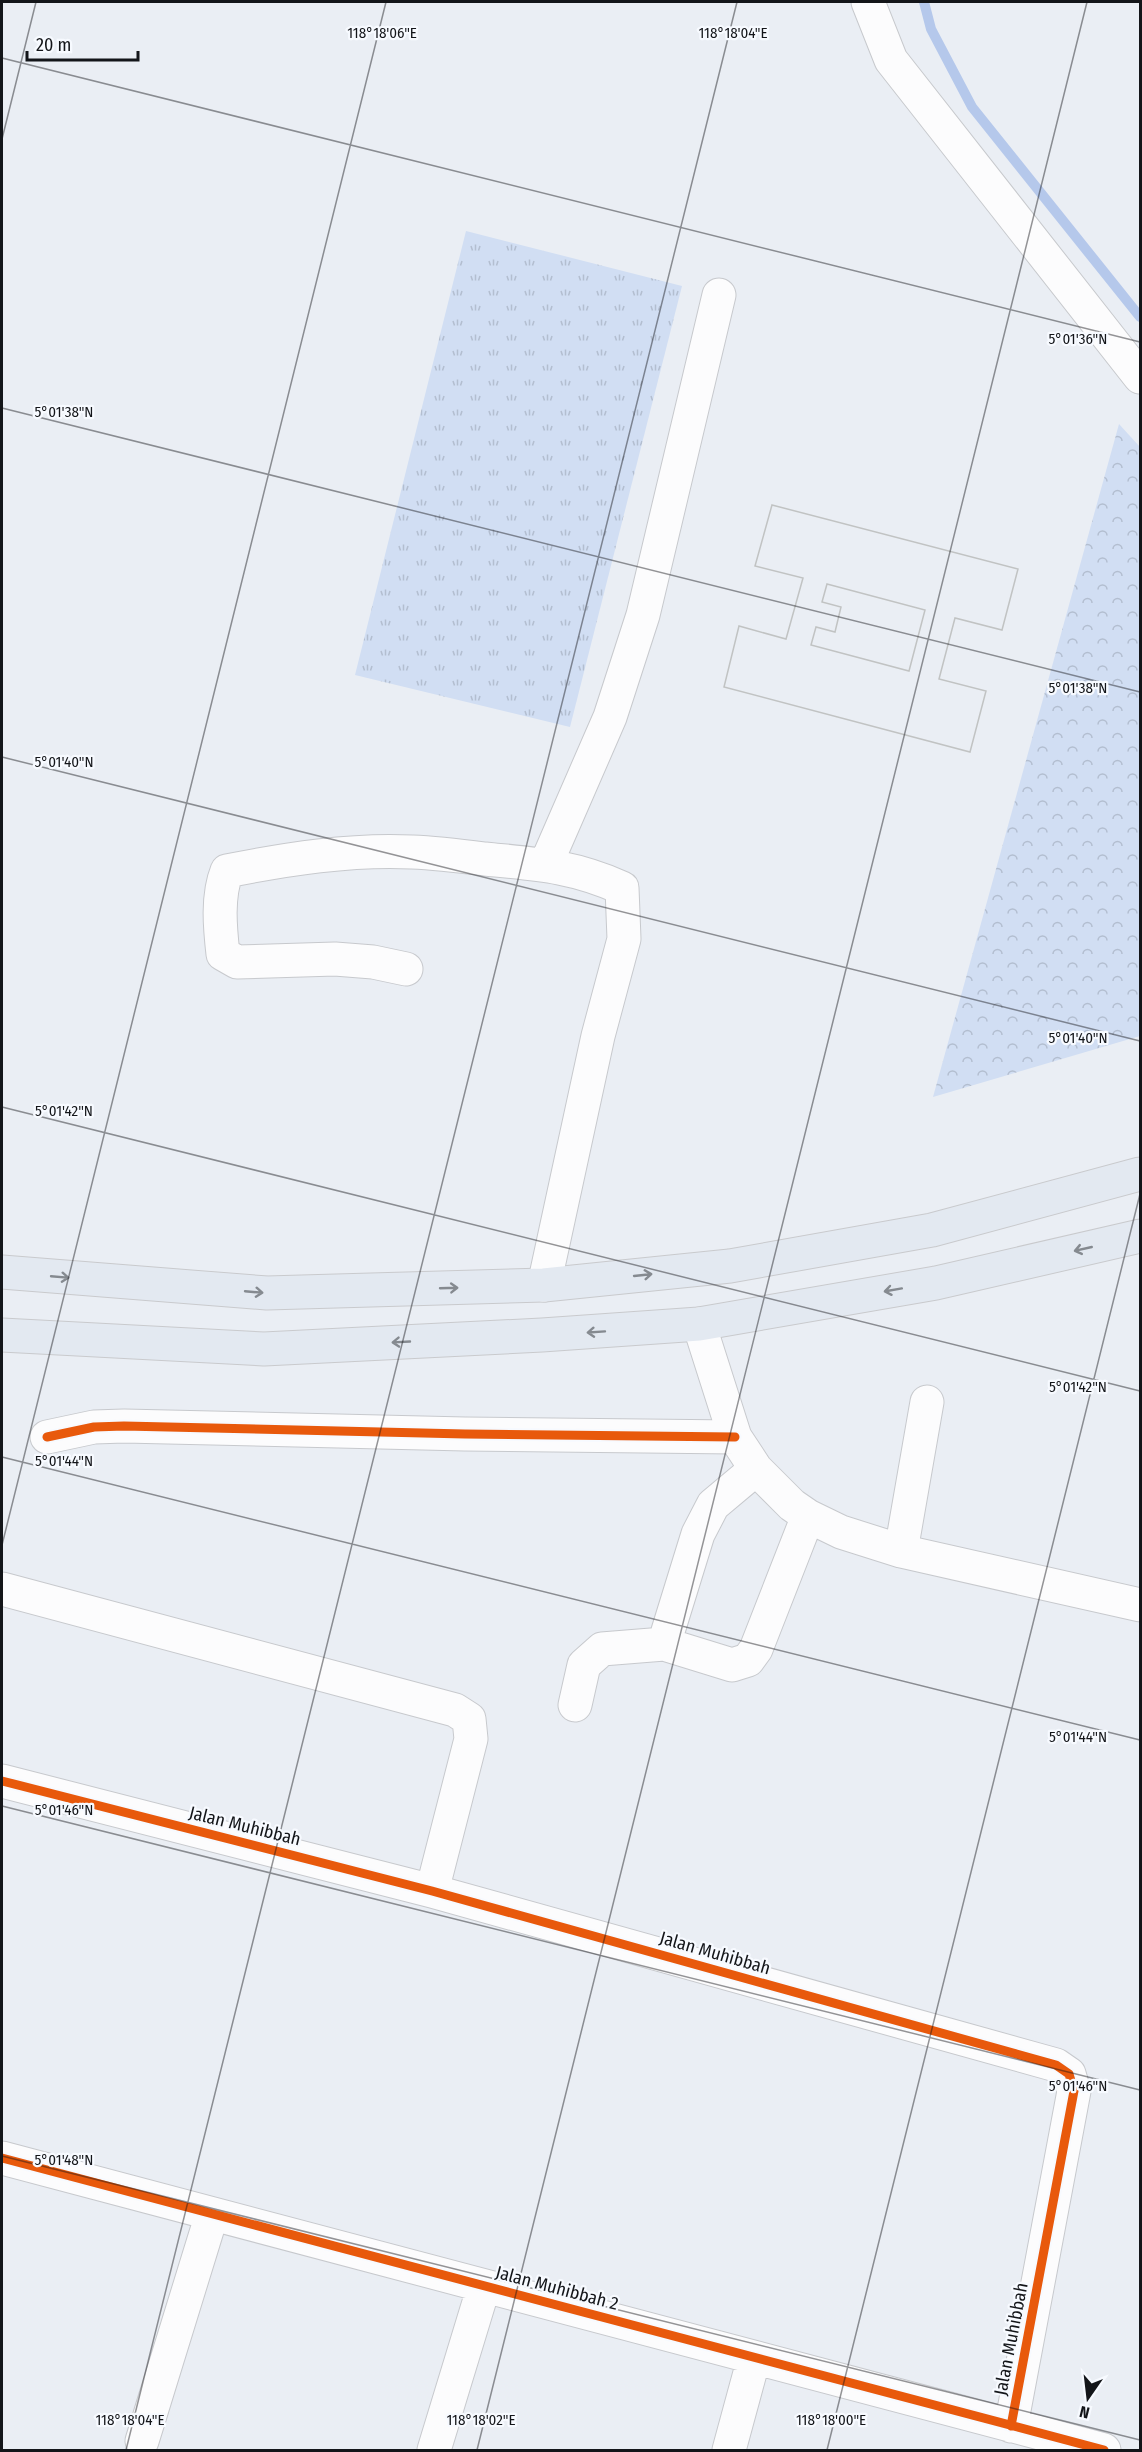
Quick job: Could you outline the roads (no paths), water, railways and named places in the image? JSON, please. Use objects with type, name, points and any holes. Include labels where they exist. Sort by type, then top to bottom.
[{"type":"highway","points":[[2,1272],[267,1293],[544,1285],[730,1266],[932,1230],[1140,1174]]},
{"type":"highway","points":[[2,1335],[264,1349],[542,1335],[699,1324],[936,1282],[1140,1236]]},
{"type":"street","points":[[868,2],[891,60],[1140,377]]},
{"type":"street","points":[[546,864],[609,717],[643,615],[719,296]]},
{"type":"street","points":[[406,969],[373,962],[335,959],[237,962],[223,954],[221,938],[221,885],[227,871],[323,856],[411,852],[546,864],[588,873],[622,888],[624,939],[598,1036],[544,1285]]},
{"type":"street","points":[[699,1324],[735,1437],[756,1468],[792,1505],[808,1516],[841,1532],[901,1551],[1139,1597]]},
{"type":"street","points":[[901,1551],[927,1402]]},
{"type":"street","points":[[47,1437],[94,1427],[124,1426],[465,1434],[735,1437]]},
{"type":"street","points":[[664,1644],[666,1630],[698,1534],[713,1505],[756,1468]]},
{"type":"street","points":[[575,1705],[584,1665],[602,1649],[664,1644],[732,1665],[748,1660],[756,1649],[808,1516]]},
{"type":"street","points":[[2,1589],[455,1710],[470,1719],[471,1739],[432,1891]]},
{"type":"street","name":"Jalan Muhibbah","points":[[2,1781],[432,1891],[1056,2065],[1069,2074],[1074,2091],[1017,2435]]},
{"type":"street","name":"Jalan Muhibbah 2","points":[[2,2158],[754,2358],[1017,2435],[1104,2451]]},
{"type":"street","points":[[142,2441],[212,2214]]},
{"type":"street","points":[[434,2451],[484,2286]]},
{"type":"street","points":[[729,2451],[754,2358]]},
{"type":"waterway","points":[[924,2],[931,29],[972,107],[1140,317]]}]
